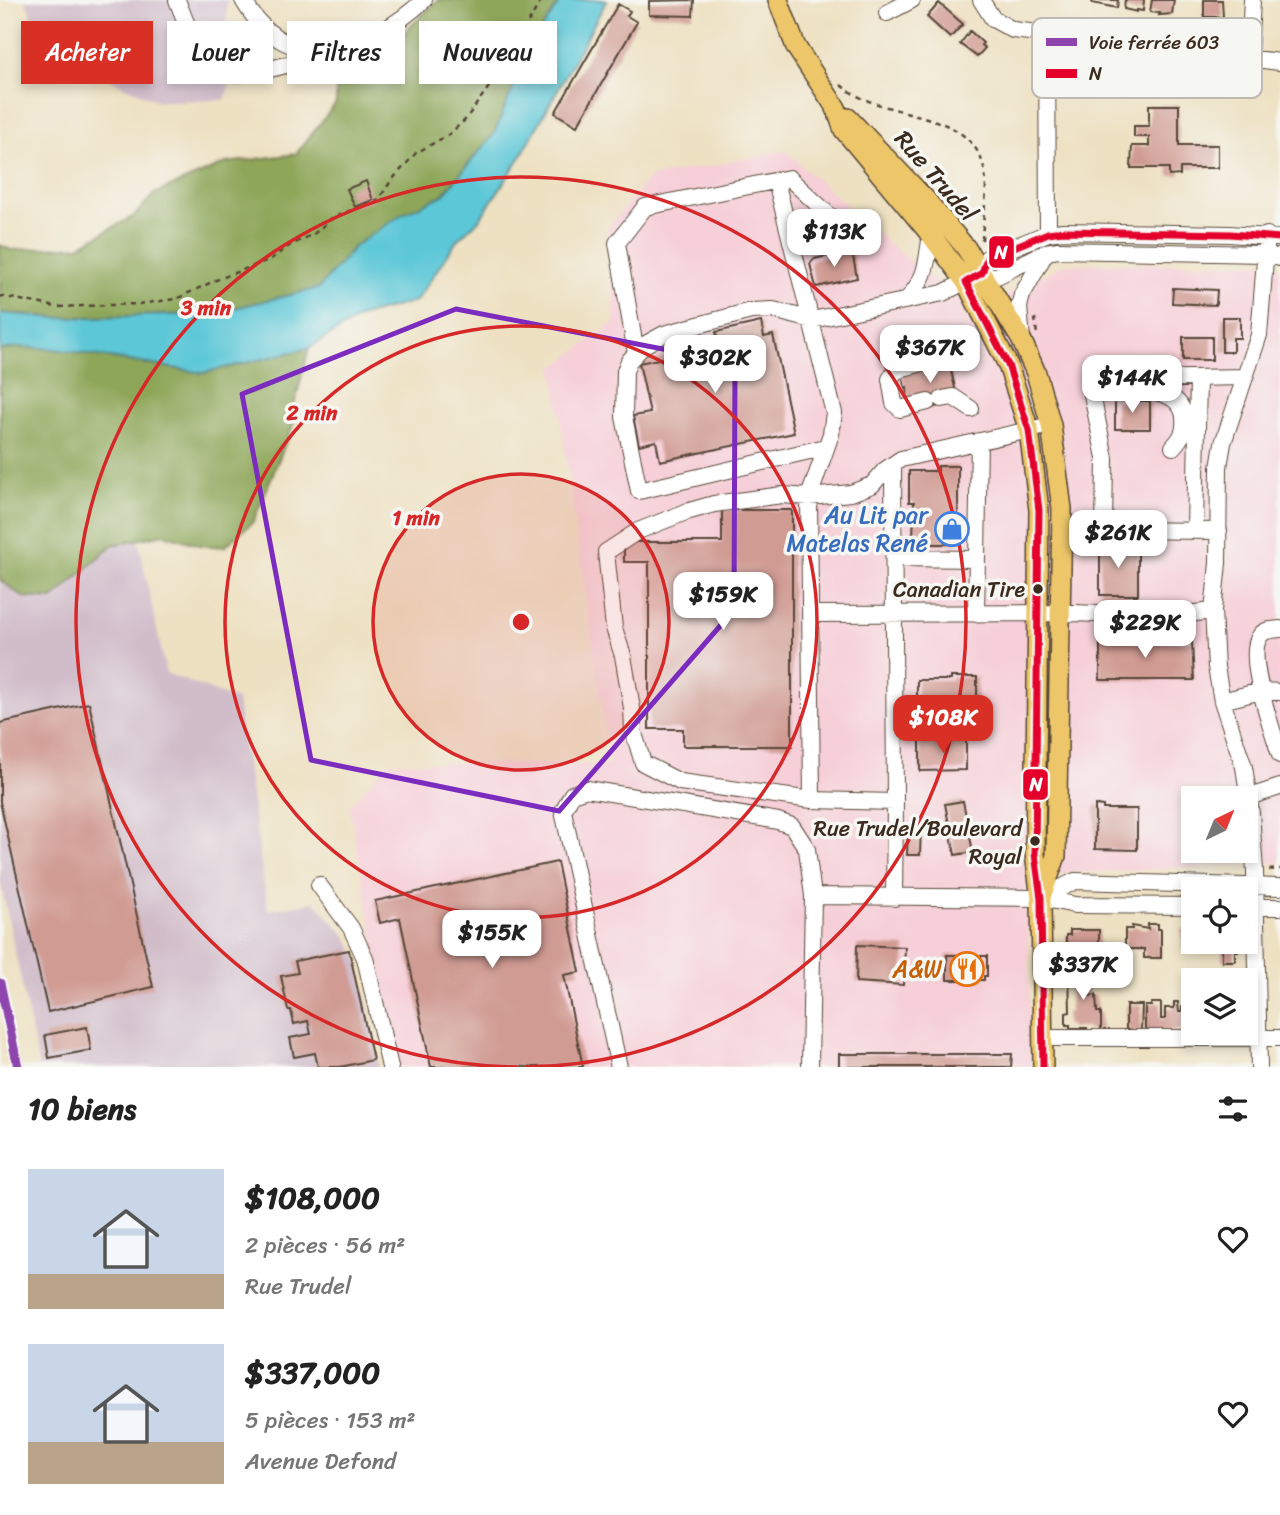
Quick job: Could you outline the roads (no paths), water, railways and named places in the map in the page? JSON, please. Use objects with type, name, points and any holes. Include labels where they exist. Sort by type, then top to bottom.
[{"type":"main road","name":"Rue Trudel","points":[[778,0],[796,47],[836,108],[844,130],[930,234],[974,278],[1022,342],[1036,373],[1051,425],[1062,509],[1056,856],[1041,898]]},
{"type":"main road","name":"Rue Trudel","points":[[836,108],[862,130],[966,247],[974,278],[1008,365],[1029,430],[1039,510],[1035,854],[1041,898],[1044,1067]]},
{"type":"street","points":[[177,0],[198,55],[215,71],[234,73],[287,65]]},
{"type":"street","points":[[399,21],[424,0]]},
{"type":"street","points":[[887,13],[912,0]]},
{"type":"street","points":[[981,0],[993,19],[1013,30],[1032,33]]},
{"type":"street","points":[[1251,18],[1252,0]]},
{"type":"street","points":[[251,4],[277,38],[287,43]]},
{"type":"street","points":[[1262,60],[1280,62]]},
{"type":"street","points":[[1047,98],[1048,233]]},
{"type":"street","points":[[636,353],[617,243],[645,207],[789,178],[842,227]]},
{"type":"street","points":[[776,181],[834,413],[834,422],[809,496],[812,800]]},
{"type":"street","points":[[974,278],[987,258],[1048,233],[1273,237],[1273,256],[1259,335],[1223,443],[1219,467],[1219,531],[1213,611],[1216,667],[1222,701],[1244,767],[1247,786]]},
{"type":"street","points":[[907,300],[923,279],[927,268],[930,234]]},
{"type":"street","points":[[1022,342],[1019,307],[1022,295],[1046,252]]},
{"type":"street","points":[[826,447],[639,491],[624,417],[625,371],[629,360],[644,345],[664,334],[751,312],[773,310],[812,320],[943,293],[974,278],[997,276],[1046,252],[1273,256]]},
{"type":"street","points":[[970,351],[903,368],[895,372],[890,379],[894,403],[900,409],[953,397],[971,409]]},
{"type":"street","points":[[1219,531],[1104,530],[1105,458],[1089,380],[1244,377]]},
{"type":"street","points":[[1195,530],[1198,378]]},
{"type":"street","points":[[1092,394],[1160,392],[1175,398],[1183,408],[1185,429],[1174,447]]},
{"type":"street","points":[[895,802],[812,800],[680,782],[643,764],[633,730],[623,656],[614,628],[606,552],[638,531],[714,504],[782,495],[851,493],[872,485],[901,459],[1051,425]]},
{"type":"street","points":[[976,614],[979,441]]},
{"type":"street","points":[[893,465],[894,898]]},
{"type":"street","points":[[894,558],[977,559]]},
{"type":"street","points":[[810,614],[1061,613],[1160,617],[1213,611]]},
{"type":"street","points":[[1280,629],[1265,631],[1256,643],[1255,651],[1261,691],[1280,755]]},
{"type":"street","points":[[1222,701],[1261,691],[1280,692]]},
{"type":"street","points":[[1258,794],[1280,787]]},
{"type":"street","points":[[620,1067],[563,811],[572,794],[587,789],[792,825],[807,849],[813,896],[810,1067]]},
{"type":"street","points":[[1041,898],[1075,881],[1181,885]]},
{"type":"street","points":[[319,885],[351,928],[365,958],[390,1067]]},
{"type":"street","points":[[1258,888],[1280,887]]},
{"type":"street","points":[[813,896],[1041,898],[1075,905],[1181,906]]},
{"type":"street","points":[[1258,907],[1280,907]]},
{"type":"street","points":[[1043,1038],[1181,1038]]},
{"type":"street","points":[[1259,1067],[1258,1038],[1280,1038]]},
{"type":"water","points":[[561,0],[607,0],[520,158],[479,220],[458,239],[416,301],[362,316],[309,348],[203,373],[55,349],[19,347],[0,350],[0,313],[58,318],[209,314],[319,288],[355,246],[402,214],[443,195],[494,134],[515,84],[557,84],[557,21],[547,21]]},
{"type":"rail line","name":"603","points":[[0,983],[18,1067]]},
{"type":"place","name":"Au Lit par Matelas René","points":[[952,529]]},
{"type":"place","name":"Canadian Tire","points":[[1038,589]]},
{"type":"place","name":"Rue Trudel/Boulevard Royal","points":[[1035,841]]},
{"type":"place","name":"A&W","points":[[967,969]]}]
